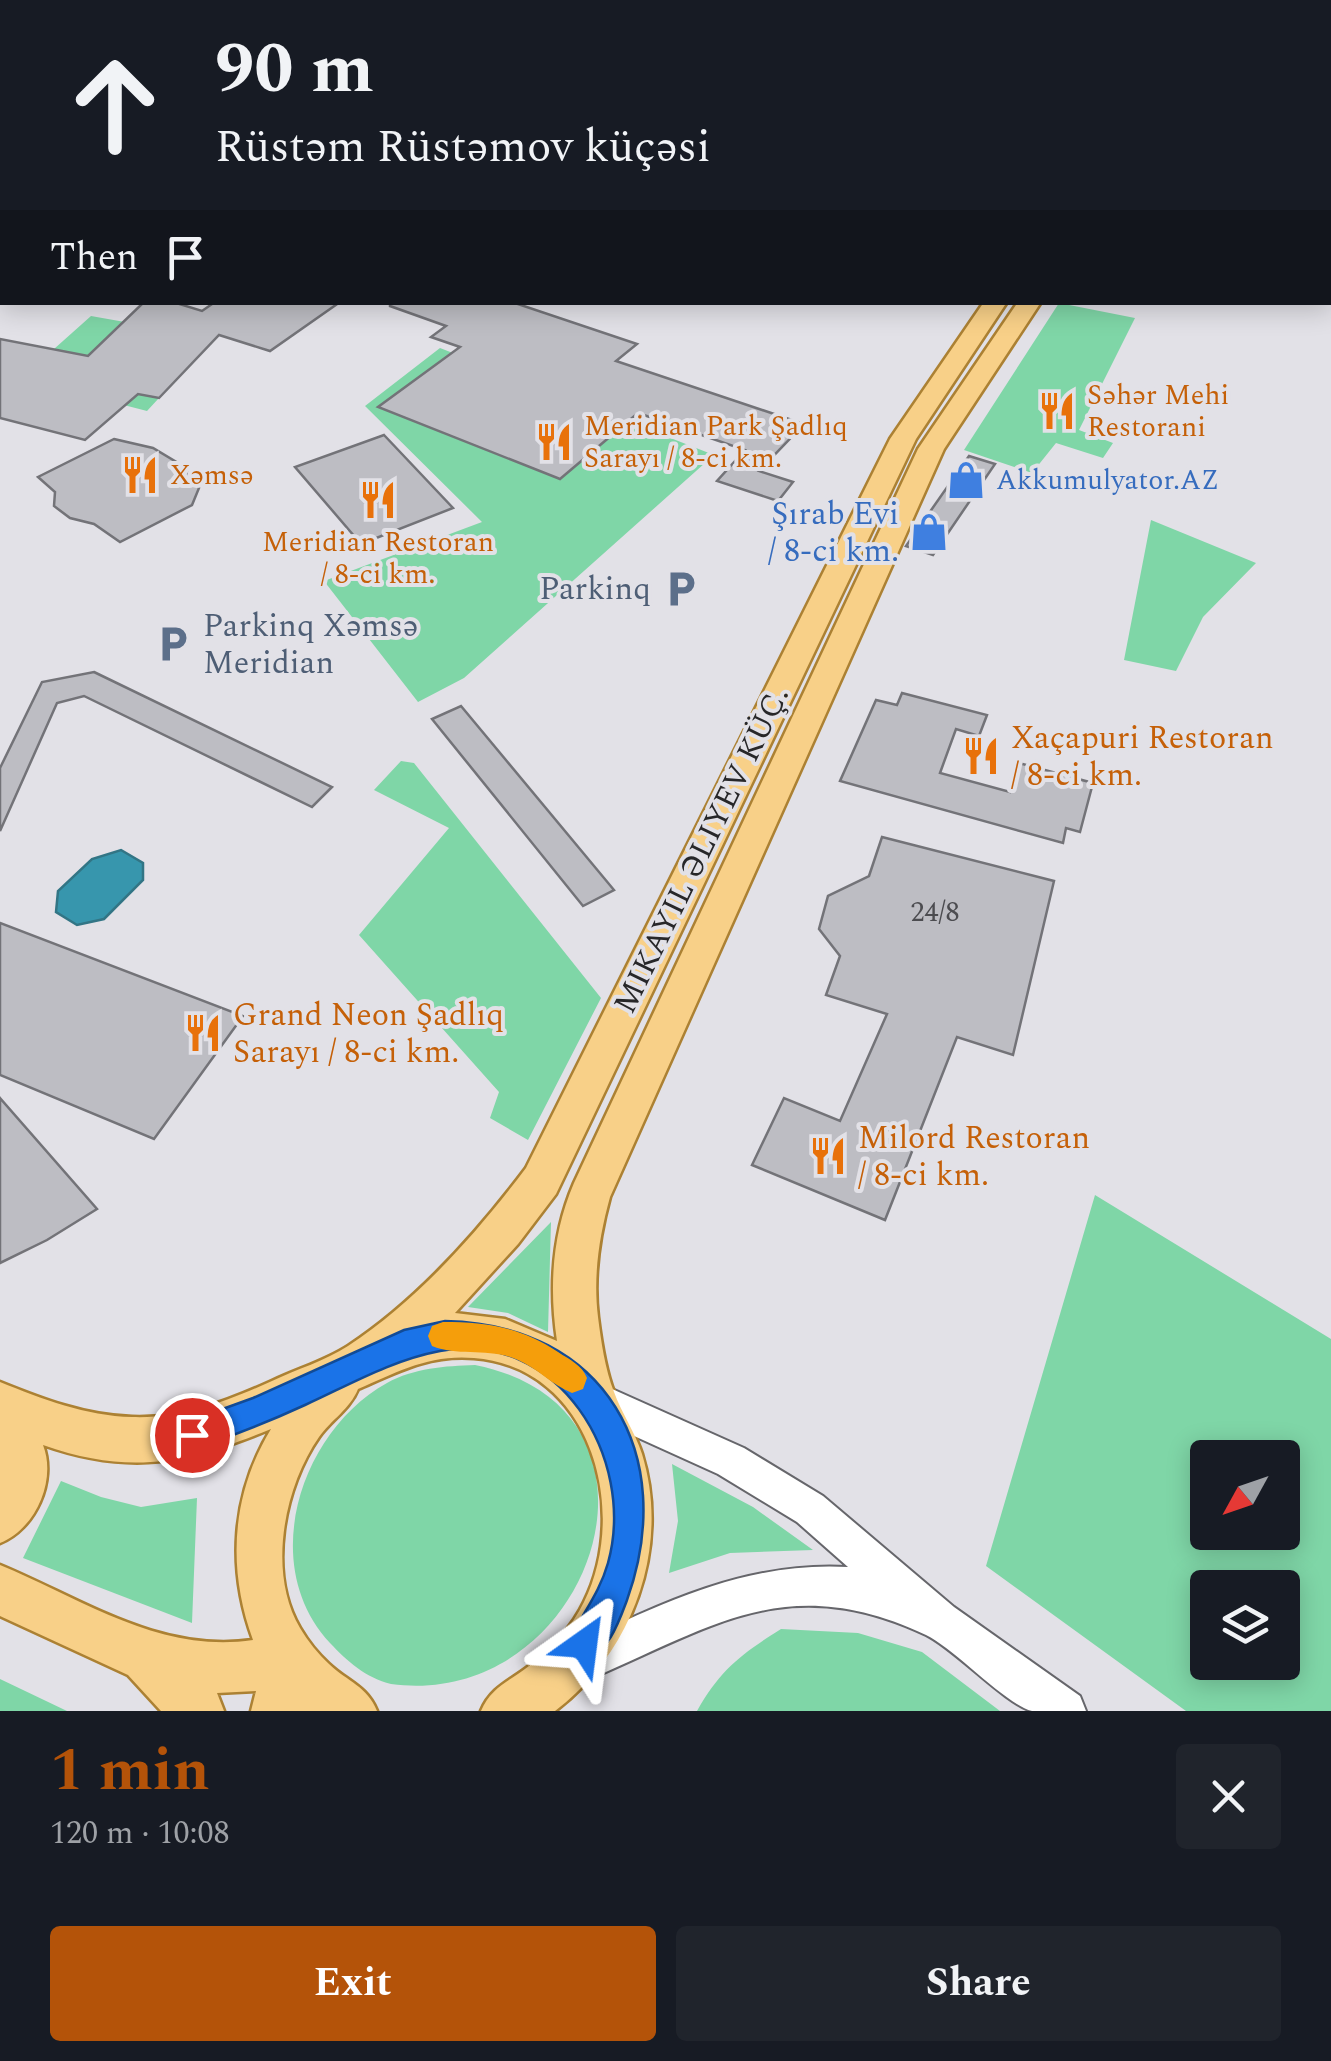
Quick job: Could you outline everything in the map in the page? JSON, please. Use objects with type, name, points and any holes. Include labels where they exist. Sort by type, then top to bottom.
[{"type":"main road","points":[[351,1711],[328,1700],[289,1660],[265,1608],[256,1551],[265,1494],[287,1441],[321,1397],[469,1268],[542,1181],[903,439],[994,305]]},
{"type":"main road","points":[[535,1711],[604,1619],[625,1560],[630,1501],[618,1446],[592,1398],[572,1303],[572,1267],[589,1196],[931,449],[1028,305]]},
{"type":"main road","points":[[0,1409],[48,1425],[144,1441],[192,1435],[404,1344],[431,1338],[487,1336],[526,1348],[563,1369],[592,1398]]},
{"type":"main road","points":[[0,1409],[23,1451],[26,1478],[16,1501],[0,1519]]},
{"type":"main road","points":[[0,1590],[139,1655],[182,1668],[250,1669],[289,1660]]},
{"type":"main road","points":[[139,1655],[198,1711]]},
{"type":"main road","points":[[276,1711],[289,1660]]},
{"type":"main road","points":[[507,1711],[533,1697],[566,1670]]},
{"type":"street","points":[[592,1398],[731,1460],[810,1509],[940,1621],[1064,1711]]},
{"type":"street","points":[[566,1670],[658,1626],[726,1600],[781,1587],[850,1587],[940,1621]]},
{"type":"green space","points":[[1058,305],[1135,318],[1079,430],[1113,443],[1103,458],[1056,443],[1032,473],[964,450]]},
{"type":"green space","points":[[91,316],[215,338],[206,349],[139,337],[108,389],[159,398],[147,411],[0,373],[0,357],[54,349]]},
{"type":"green space","points":[[440,348],[714,455],[464,678],[418,702],[324,581],[482,522],[365,406]]},
{"type":"green space","points":[[1151,520],[1256,563],[1203,617],[1176,671],[1124,660]]},
{"type":"green space","points":[[401,761],[414,763],[601,998],[528,1140],[490,1118],[499,1092],[359,935],[449,828],[374,790]]},
{"type":"green space","points":[[1095,1195],[1331,1339],[1331,1711],[1186,1711],[986,1566]]},
{"type":"green space","points":[[551,1222],[548,1332],[508,1313],[468,1307]]},
{"type":"green space","points":[[475,1365],[543,1392],[583,1437],[598,1492],[590,1551],[563,1607],[519,1652],[461,1680],[391,1684],[373,1678],[350,1662],[330,1643],[308,1611],[296,1576],[293,1539],[298,1502],[311,1466],[331,1433],[357,1405],[387,1383],[408,1374]]},
{"type":"green space","points":[[672,1464],[753,1507],[813,1550],[730,1553],[669,1573],[678,1521]]},
{"type":"green space","points":[[61,1481],[141,1507],[197,1498],[192,1623],[23,1558]]},
{"type":"green space","points":[[781,1629],[858,1633],[922,1652],[1000,1711],[697,1711],[733,1664]]},
{"type":"green space","points":[[0,1679],[67,1711],[0,1711]]},
{"type":"water","points":[[121,850],[143,863],[143,880],[104,919],[77,925],[56,912],[58,891],[92,859]]},
{"type":"building","points":[[141,305],[183,305],[202,311],[211,305],[336,305],[270,351],[219,335],[159,398],[138,394],[85,440],[0,418],[0,339],[88,356]]},
{"type":"building","points":[[521,305],[637,344],[616,361],[804,424],[759,471],[793,482],[778,501],[717,481],[745,450],[638,413],[560,479],[378,407],[460,347],[431,337],[446,326],[390,306]]},
{"type":"building","points":[[384,435],[453,508],[361,544],[295,467]]},
{"type":"building","points":[[114,439],[153,448],[183,466],[199,488],[192,505],[120,542],[94,524],[70,518],[54,506],[55,492],[38,477]]},
{"type":"building","points":[[969,456],[995,464],[933,555],[906,546]]},
{"type":"building","points":[[94,672],[332,787],[312,807],[84,696],[57,703],[0,831],[0,768],[42,682]]},
{"type":"building","points":[[902,693],[987,715],[979,736],[956,729],[940,773],[1010,792],[1019,763],[1093,783],[1080,832],[1066,828],[1063,843],[840,781],[876,700],[897,705]]},
{"type":"building","points":[[461,706],[614,890],[583,906],[432,719]]},
{"type":"building","points":[[882,837],[1054,881],[1013,1055],[957,1037],[885,1220],[752,1165],[784,1098],[840,1121],[887,1014],[826,995],[840,956],[819,929],[828,896],[869,876]]},
{"type":"building","points":[[0,923],[243,1016],[154,1139],[0,1075]]},
{"type":"building","points":[[0,1098],[97,1209],[0,1263]]},
{"type":"slow traffic","points":[[443,1336],[487,1336],[526,1348],[572,1378]]},
{"type":"place","name":"Səhər Mehi Restorani","points":[[1057,411]]},
{"type":"place","name":"Meridian Park Şadlıq Sarayı / 8-ci km.","points":[[554,442]]},
{"type":"place","name":"Xəmsə","points":[[140,475]]},
{"type":"place","name":"Akkumulyator.AZ","points":[[966,480]]},
{"type":"place","name":"Meridian Restoran / 8-ci km.","points":[[378,500]]},
{"type":"place","name":"Şırab Evi / 8-ci km.","points":[[929,532]]},
{"type":"place","name":"Parkinq","points":[[681,589]]},
{"type":"place","name":"Parkinq Xəmsə Meridian","points":[[173,644]]},
{"type":"place","name":"Xaçapuri Restoran / 8-ci km.","points":[[981,756]]},
{"type":"place","name":"Grand Neon Şadlıq Sarayı / 8-ci km.","points":[[203,1033]]},
{"type":"place","name":"Milord Restoran / 8-ci km.","points":[[828,1156]]},
{"type":"route","points":[[192,1435],[258,1412],[404,1344],[445,1336],[487,1336],[526,1348],[563,1369],[592,1398],[618,1446],[630,1501],[625,1560],[604,1619],[584,1644]]}]
